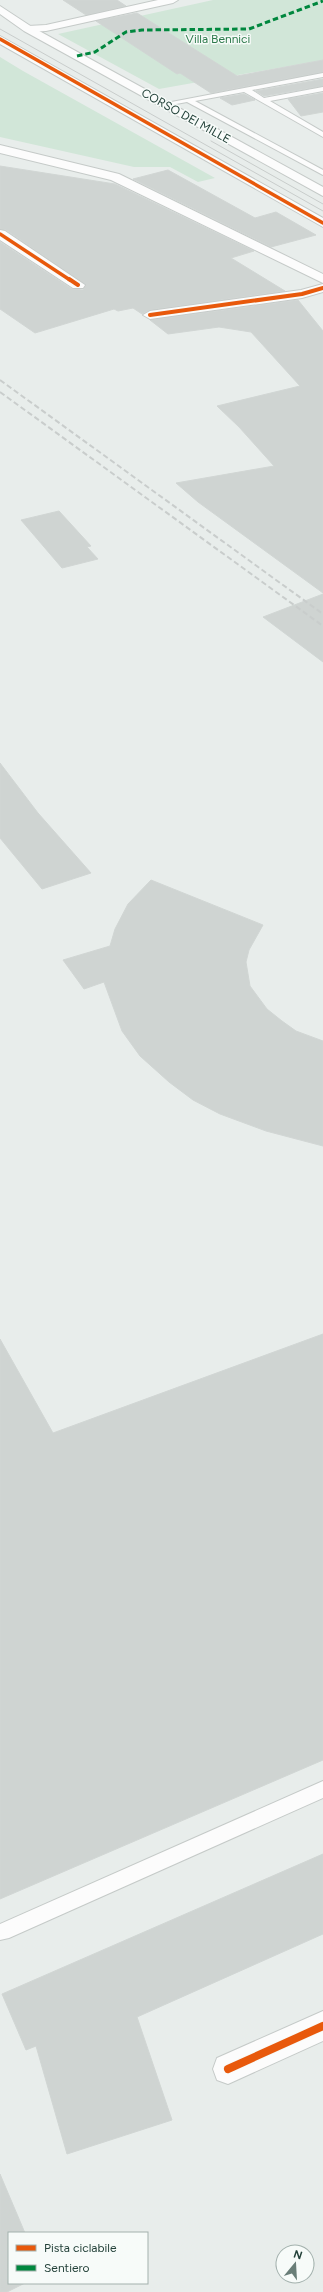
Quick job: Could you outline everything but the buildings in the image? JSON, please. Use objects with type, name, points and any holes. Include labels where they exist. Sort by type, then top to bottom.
[{"type":"street","points":[[4,33],[46,28],[173,0]]},
{"type":"street","name":"CORSO DEI MILLE","points":[[0,9],[28,29],[323,192]]},
{"type":"street","points":[[4,33],[323,224]]},
{"type":"street","points":[[0,150],[115,177],[317,274],[323,280]]},
{"type":"street","points":[[0,234],[78,285]]},
{"type":"street","points":[[150,315],[302,294],[323,288]]},
{"type":"street","points":[[228,2069],[323,2026]]},
{"type":"lane","points":[[165,104],[323,75]]},
{"type":"lane","points":[[264,100],[323,89]]},
{"type":"lane","points":[[246,90],[323,136]]},
{"type":"lane","points":[[188,100],[323,174]]},
{"type":"lane","points":[[313,130],[323,128]]},
{"type":"lane","points":[[2,1932],[323,1790]]},
{"type":"green space","name":"Villa Bennici","points":[[213,0],[323,0],[323,60],[159,89],[58,34]]},
{"type":"green space","points":[[0,57],[215,178],[198,182],[170,167],[134,167],[0,137]]},
{"type":"tram line","points":[[0,29],[323,211]]},
{"type":"tram line","points":[[211,141],[323,204]]},
{"type":"railway","points":[[0,380],[323,614]]},
{"type":"railway","points":[[0,392],[323,626]]},
{"type":"marked path","points":[[77,56],[95,52],[126,32],[142,30],[249,29],[323,1]]},
{"type":"cycle path","points":[[0,39],[323,223]]},
{"type":"cycle path","points":[[0,234],[78,285]]},
{"type":"cycle path","points":[[150,315],[302,294],[323,288]]},
{"type":"cycle path","points":[[228,2069],[323,2026]]}]
